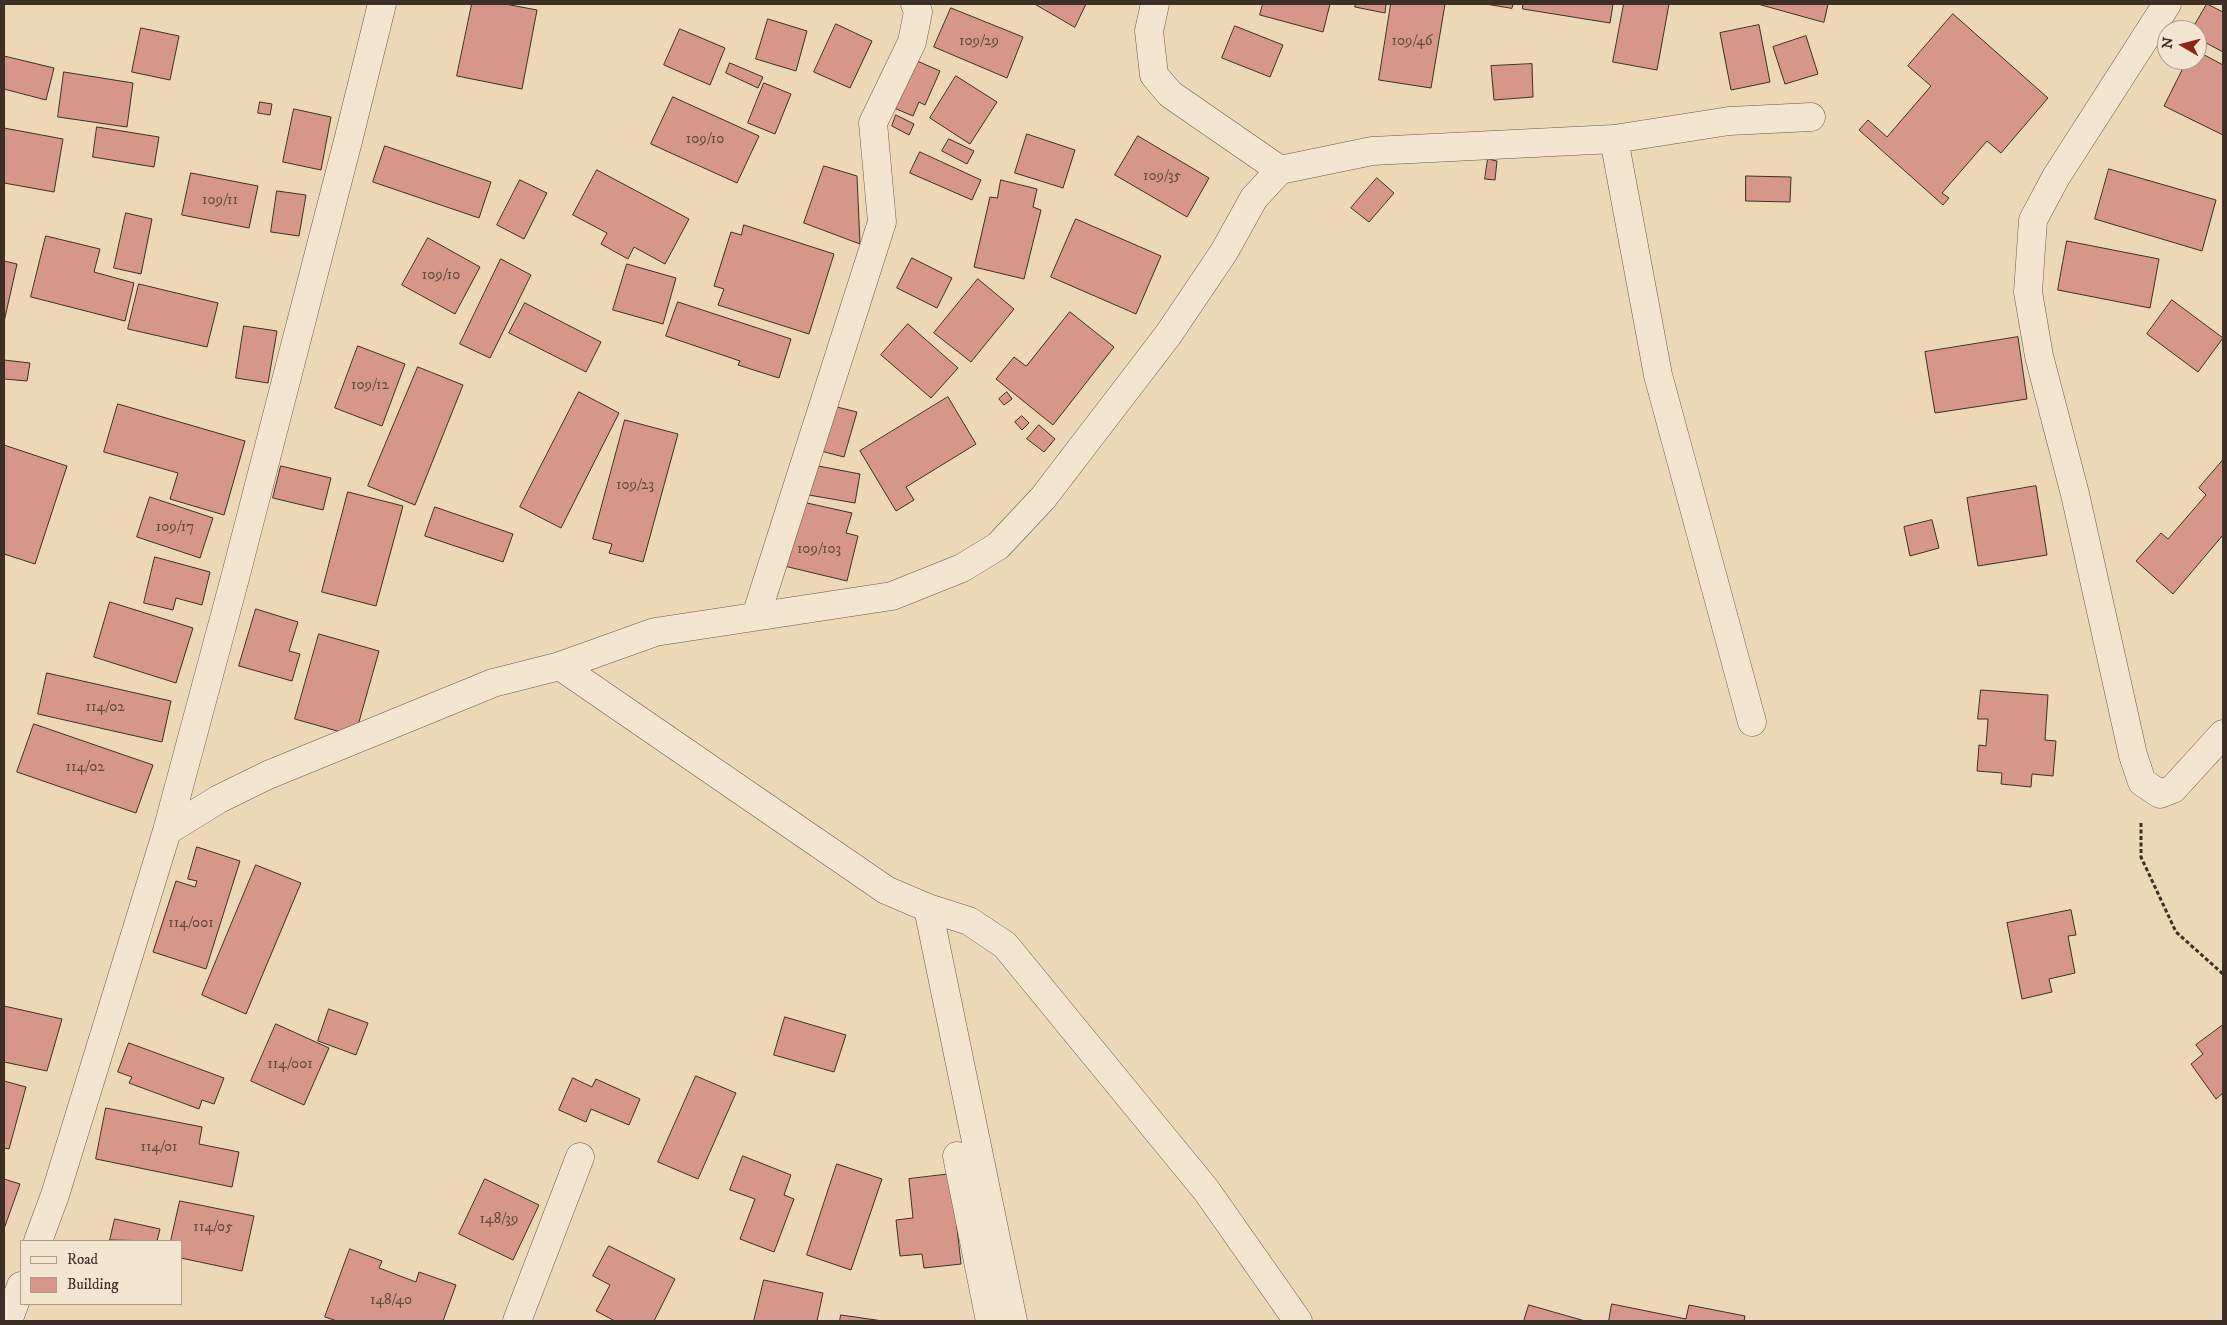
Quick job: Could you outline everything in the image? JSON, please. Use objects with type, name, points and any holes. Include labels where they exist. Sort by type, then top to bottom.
[{"type":"street","points":[[38,1240],[55,1195],[167,831],[260,483],[382,4]]},
{"type":"street","points":[[756,616],[882,222],[873,123],[912,42],[918,12],[915,4]]},
{"type":"street","points":[[1154,4],[1149,30],[1154,75],[1170,94],[1280,170]]},
{"type":"street","points":[[2167,4],[2056,177],[2033,220],[2028,292],[2039,356],[2075,494],[2133,755],[2142,782],[2160,794],[2173,789],[2223,734]]},
{"type":"street","points":[[167,831],[219,799],[268,775],[493,683],[560,666],[654,632],[892,596],[962,568],[998,546],[1043,498],[1168,334],[1224,252],[1254,198],[1280,170],[1372,151],[1614,139],[1729,121],[1811,117]]},
{"type":"street","points":[[1614,139],[1658,375],[1752,722]]},
{"type":"street","points":[[560,666],[886,890],[928,908],[969,921],[1005,945],[1206,1190],[1298,1321]]},
{"type":"street","points":[[928,908],[1013,1321]]},
{"type":"street","points":[[956,1156],[990,1321]]},
{"type":"street","points":[[517,1321],[580,1157]]},
{"type":"street","points":[[8,1321],[20,1289]]},
{"type":"path","points":[[2142,782],[2141,857],[2176,932],[2223,974]]},
{"type":"building","points":[[472,4],[505,4],[537,10],[522,89],[457,76]]},
{"type":"building","points":[[1035,4],[1086,4],[1075,27]]},
{"type":"building","points":[[1263,4],[1330,4],[1323,32],[1260,15]]},
{"type":"building","points":[[1356,4],[1386,4],[1385,13],[1355,7]]},
{"type":"building","points":[[1391,4],[1445,4],[1431,88],[1379,80]]},
{"type":"building","points":[[1486,4],[1513,4],[1512,8]]},
{"type":"building","points":[[1523,4],[1613,4],[1610,23],[1523,9]]},
{"type":"building","points":[[1624,4],[1669,4],[1657,70],[1613,62]]},
{"type":"building","points":[[1758,4],[1828,4],[1824,22]]},
{"type":"building","points":[[2207,4],[2223,12],[2223,52],[2207,43],[2207,20],[2198,20]]},
{"type":"building","points":[[951,8],[1023,37],[1007,78],[934,47]]},
{"type":"building","points":[[1953,14],[2048,98],[2001,153],[1987,141],[1942,193],[1949,198],[1943,205],[1859,130],[1868,120],[1887,137],[1931,86],[1908,66]]},
{"type":"building","points":[[768,19],[807,31],[796,71],[756,59]]},
{"type":"building","points":[[836,24],[872,41],[850,88],[814,72]]},
{"type":"building","points":[[1759,25],[1770,82],[1731,90],[1720,33]]},
{"type":"building","points":[[1235,26],[1283,45],[1270,77],[1222,58]]},
{"type":"building","points":[[141,28],[179,36],[170,80],[132,72]]},
{"type":"building","points":[[680,29],[725,48],[710,85],[664,65]]},
{"type":"building","points":[[1806,36],[1818,74],[1785,84],[1773,47]]},
{"type":"building","points":[[4,56],[54,68],[46,100],[4,89]]},
{"type":"building","points":[[2207,56],[2223,65],[2223,135],[2164,106],[2182,70],[2207,70]]},
{"type":"building","points":[[915,60],[940,71],[925,105],[919,102],[913,116],[894,108]]},
{"type":"building","points":[[730,63],[763,77],[758,88],[726,73]]},
{"type":"building","points":[[1532,64],[1533,97],[1494,100],[1491,66]]},
{"type":"building","points":[[64,72],[133,83],[127,127],[58,117]]},
{"type":"building","points":[[956,76],[997,102],[970,144],[930,118]]},
{"type":"building","points":[[764,83],[791,94],[775,134],[748,123]]},
{"type":"building","points":[[673,97],[759,136],[737,183],[651,144]]},
{"type":"building","points":[[260,102],[272,104],[270,115],[258,113]]},
{"type":"building","points":[[294,109],[331,117],[321,170],[283,162]]},
{"type":"building","points":[[896,115],[914,124],[909,135],[892,126]]},
{"type":"building","points":[[97,127],[159,137],[154,167],[93,157]]},
{"type":"building","points":[[4,128],[63,139],[54,192],[4,183]]},
{"type":"building","points":[[1027,134],[1075,150],[1063,188],[1015,173]]},
{"type":"building","points":[[1138,136],[1209,178],[1187,217],[1115,175]]},
{"type":"building","points":[[949,139],[974,151],[967,164],[942,151]]},
{"type":"building","points":[[385,146],[491,182],[479,218],[373,182]]},
{"type":"building","points":[[920,152],[981,180],[972,200],[910,173]]},
{"type":"building","points":[[1488,159],[1497,161],[1495,180],[1485,179]]},
{"type":"building","points":[[824,166],[857,176],[860,244],[804,223]]},
{"type":"building","points":[[2109,169],[2216,200],[2202,251],[2095,219]]},
{"type":"building","points":[[597,170],[689,219],[665,264],[634,247],[628,259],[601,244],[607,233],[573,215]]},
{"type":"building","points":[[191,173],[258,186],[249,228],[182,215]]},
{"type":"building","points":[[1746,176],[1791,177],[1790,202],[1746,201]]},
{"type":"building","points":[[1377,178],[1394,193],[1369,222],[1351,208]]},
{"type":"building","points":[[520,180],[547,193],[524,239],[497,225]]},
{"type":"building","points":[[1001,180],[1037,189],[1033,207],[1041,210],[1024,279],[974,267],[990,197],[997,198]]},
{"type":"building","points":[[277,191],[306,195],[299,236],[271,232]]},
{"type":"building","points":[[126,213],[152,219],[141,274],[114,268]]},
{"type":"building","points":[[1076,219],[1161,256],[1136,314],[1051,277]]},
{"type":"building","points":[[744,225],[834,254],[809,334],[718,305],[724,289],[714,286],[731,232],[741,235]]},
{"type":"building","points":[[46,236],[100,249],[94,272],[134,283],[125,321],[31,297]]},
{"type":"building","points":[[428,238],[480,267],[455,314],[402,285]]},
{"type":"building","points":[[2067,241],[2159,259],[2150,308],[2058,290]]},
{"type":"building","points":[[912,258],[952,278],[937,308],[897,288]]},
{"type":"building","points":[[501,259],[531,275],[490,358],[460,344]]},
{"type":"building","points":[[4,261],[17,264],[4,322]]},
{"type":"building","points":[[627,264],[676,278],[663,324],[613,310]]},
{"type":"building","points":[[978,279],[1014,309],[971,362],[934,333]]},
{"type":"building","points":[[139,284],[218,303],[207,347],[128,329]]},
{"type":"building","points":[[2172,300],[2223,338],[2198,372],[2147,334]]},
{"type":"building","points":[[678,302],[791,339],[779,378],[738,365],[740,361],[666,336]]},
{"type":"building","points":[[525,303],[601,342],[586,372],[509,333]]},
{"type":"building","points":[[1070,312],[1114,347],[1053,425],[996,379],[1014,357],[1026,366]]},
{"type":"building","points":[[908,324],[958,368],[931,398],[881,355]]},
{"type":"building","points":[[244,326],[277,331],[268,383],[236,378]]},
{"type":"building","points":[[2018,337],[2027,399],[1935,413],[1925,352]]},
{"type":"building","points":[[358,346],[405,364],[382,426],[335,408]]},
{"type":"building","points":[[4,360],[30,363],[27,381],[4,379]]},
{"type":"building","points":[[418,367],[463,385],[415,505],[368,486]]},
{"type":"building","points":[[579,392],[619,413],[561,528],[520,507]]},
{"type":"building","points":[[1007,392],[1012,399],[1004,405],[999,399]]},
{"type":"building","points":[[948,397],[976,444],[906,487],[914,500],[896,511],[860,451]]},
{"type":"building","points":[[118,404],[245,441],[224,515],[170,499],[178,473],[104,452]]},
{"type":"building","points":[[829,405],[857,412],[844,457],[817,450]]},
{"type":"building","points":[[1022,416],[1029,423],[1022,430],[1015,422]]},
{"type":"building","points":[[625,420],[678,434],[643,562],[609,553],[612,544],[593,539]]},
{"type":"building","points":[[1039,425],[1055,439],[1044,452],[1027,439]]},
{"type":"building","points":[[4,445],[67,466],[35,564],[4,554]]},
{"type":"building","points":[[2223,460],[2223,535],[2173,594],[2136,561],[2161,533],[2168,539],[2206,495],[2199,488]]},
{"type":"building","points":[[808,464],[860,474],[855,503],[803,494]]},
{"type":"building","points":[[281,466],[331,478],[323,510],[273,498]]},
{"type":"building","points":[[2036,486],[2047,555],[1978,566],[1967,498]]},
{"type":"building","points":[[348,492],[403,506],[376,606],[322,592]]},
{"type":"building","points":[[150,497],[213,518],[200,558],[137,537]]},
{"type":"building","points":[[798,501],[852,513],[846,533],[858,536],[847,581],[780,565]]},
{"type":"building","points":[[435,507],[513,534],[503,562],[425,536]]},
{"type":"building","points":[[1932,520],[1939,548],[1910,556],[1904,527]]},
{"type":"building","points":[[155,557],[210,572],[202,605],[176,598],[173,610],[144,603]]},
{"type":"building","points":[[110,602],[193,628],[176,683],[94,657]]},
{"type":"building","points":[[256,609],[298,622],[289,651],[300,654],[292,681],[239,666]]},
{"type":"building","points":[[319,634],[379,651],[355,736],[295,719]]},
{"type":"building","points":[[47,673],[171,701],[162,742],[38,714]]},
{"type":"building","points":[[1981,690],[2048,695],[2045,740],[2056,741],[2053,776],[2032,774],[2031,787],[2001,784],[2002,773],[1977,771],[1979,745],[1986,746],[1988,719],[1978,719]]},
{"type":"building","points":[[34,724],[153,765],[136,813],[17,772]]},
{"type":"building","points":[[197,847],[240,861],[206,969],[153,952],[176,881],[195,887],[197,881],[188,879]]},
{"type":"building","points":[[256,865],[301,883],[246,1014],[202,995]]},
{"type":"building","points":[[2071,910],[2076,935],[2068,936],[2075,973],[2049,979],[2052,992],[2022,999],[2007,923]]},
{"type":"building","points":[[4,1006],[62,1019],[47,1071],[4,1062]]},
{"type":"building","points":[[329,1009],[368,1023],[356,1055],[318,1041]]},
{"type":"building","points":[[785,1017],[846,1035],[834,1072],[774,1055]]},
{"type":"building","points":[[276,1024],[329,1048],[304,1105],[251,1081]]},
{"type":"building","points":[[2223,1025],[2223,1093],[2216,1099],[2191,1064],[2203,1054],[2196,1045]]},
{"type":"building","points":[[129,1043],[224,1078],[214,1104],[202,1100],[199,1109],[129,1083],[132,1077],[118,1072]]},
{"type":"building","points":[[696,1076],[736,1093],[698,1179],[658,1162]]},
{"type":"building","points":[[573,1078],[592,1087],[596,1079],[640,1099],[629,1125],[591,1109],[586,1122],[559,1110]]},
{"type":"building","points":[[4,1081],[26,1087],[9,1149],[4,1148]]},
{"type":"building","points":[[106,1108],[202,1127],[199,1144],[239,1152],[232,1187],[96,1159]]},
{"type":"building","points":[[743,1156],[791,1175],[784,1195],[794,1199],[774,1252],[740,1239],[755,1199],[730,1190]]},
{"type":"building","points":[[837,1164],[882,1179],[851,1270],[807,1255]]},
{"type":"building","points":[[951,1174],[961,1264],[924,1268],[922,1254],[900,1256],[896,1220],[913,1218],[909,1179]]},
{"type":"building","points":[[4,1179],[20,1184],[4,1229]]},
{"type":"building","points":[[485,1179],[539,1205],[513,1260],[459,1234]]},
{"type":"building","points":[[180,1201],[254,1216],[242,1271],[182,1258],[182,1240],[171,1240]]},
{"type":"building","points":[[115,1219],[160,1229],[157,1240],[110,1240]]},
{"type":"building","points":[[609,1246],[675,1279],[654,1321],[615,1321],[596,1311],[610,1285],[593,1276]]},
{"type":"building","points":[[350,1249],[382,1261],[379,1268],[416,1282],[419,1272],[456,1285],[443,1321],[337,1321],[325,1317]]},
{"type":"building","points":[[764,1280],[823,1293],[817,1321],[754,1321]]},
{"type":"building","points":[[1612,1304],[1686,1319],[1689,1305],[1745,1316],[1744,1321],[1609,1321]]},
{"type":"building","points":[[1529,1305],[1585,1321],[1524,1321]]},
{"type":"building","points":[[841,1315],[883,1321],[840,1321]]}]
